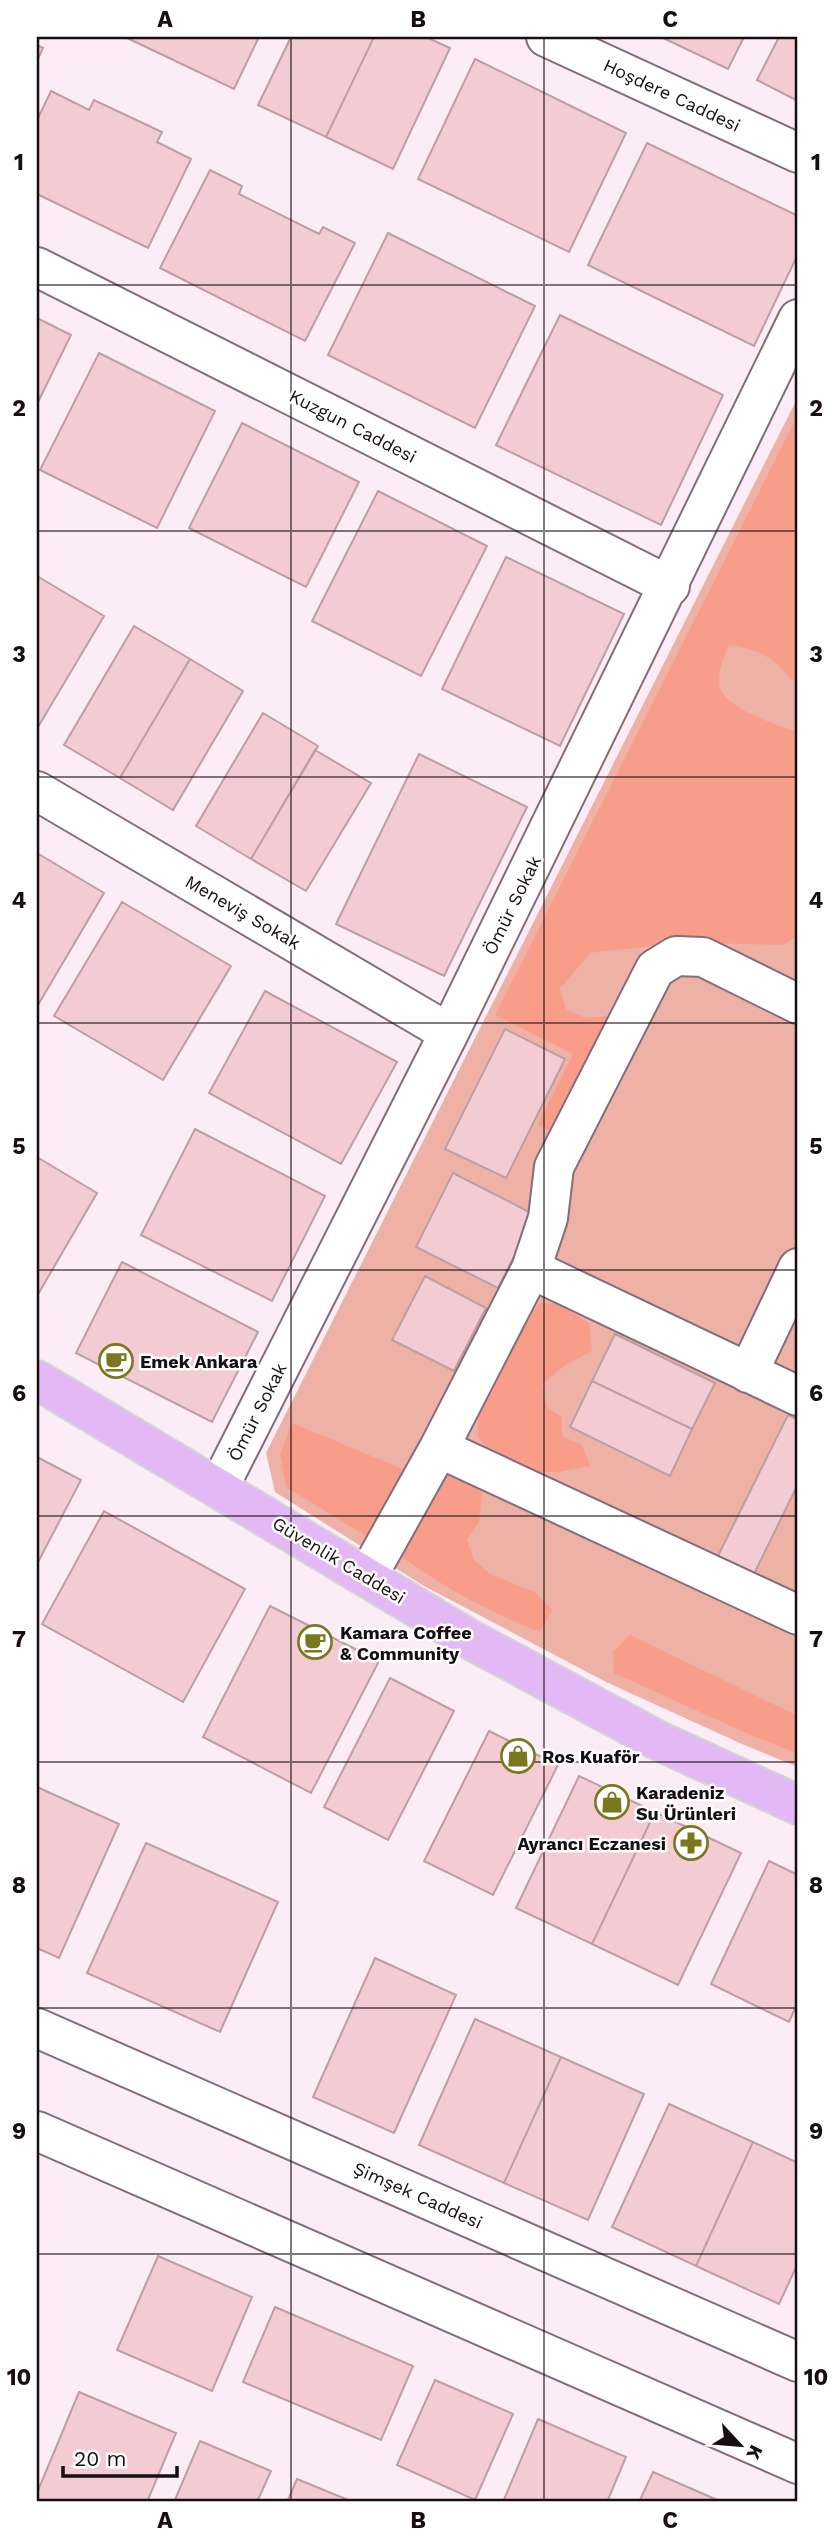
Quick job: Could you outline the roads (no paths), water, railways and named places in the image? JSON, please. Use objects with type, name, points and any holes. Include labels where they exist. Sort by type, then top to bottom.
[{"type":"main road","name":"Güvenlik Caddesi","points":[[37,1380],[471,1640],[657,1740],[798,1805]]},
{"type":"street","name":"Hoşdere Caddesi","points":[[546,37],[798,153]]},
{"type":"street","name":"Kuzgun Caddesi","points":[[37,267],[670,586]]},
{"type":"street","name":"Ömür Sokak","points":[[219,1488],[449,1033],[670,586],[798,319]]},
{"type":"street","name":"Meneviş Sokak","points":[[37,791],[449,1033]]},
{"type":"street","points":[[368,1577],[439,1448],[531,1269],[548,1218],[554,1167],[655,969],[676,956],[703,957],[798,1004]]},
{"type":"street","points":[[748,1373],[798,1268]]},
{"type":"street","points":[[531,1269],[798,1396]]},
{"type":"street","points":[[439,1448],[798,1615]]},
{"type":"street","name":"Şimşek Caddesi","points":[[37,2028],[798,2362]]},
{"type":"street","points":[[37,2130],[798,2464]]},
{"type":"place","name":"Emek Ankara","points":[[116,1361]]},
{"type":"place","name":"Kamara Coffee & Community","points":[[315,1642]]},
{"type":"place","name":"Ros Kuaför","points":[[518,1756]]},
{"type":"place","name":"Karadeniz Su Ürünleri","points":[[612,1802]]},
{"type":"place","name":"Ayrancı Eczanesi","points":[[691,1843]]}]
